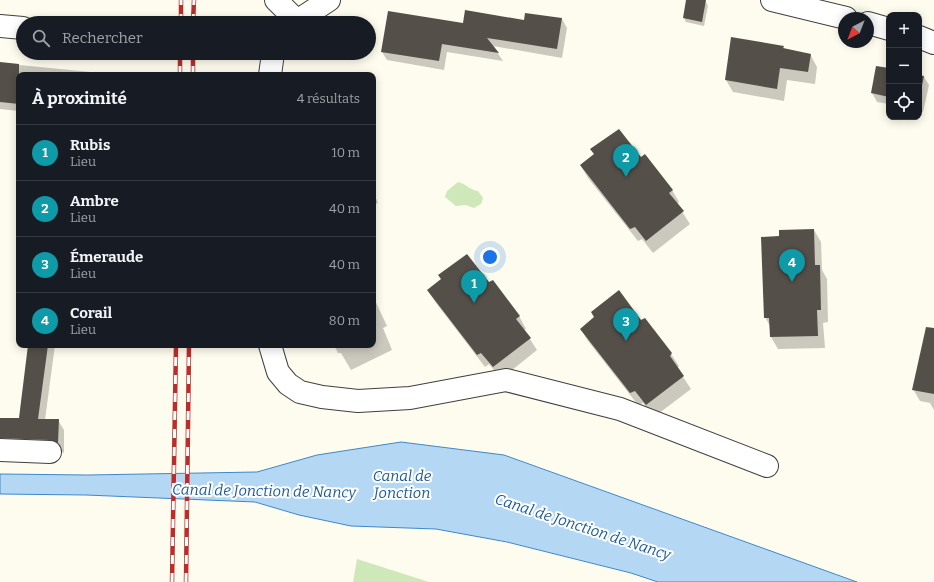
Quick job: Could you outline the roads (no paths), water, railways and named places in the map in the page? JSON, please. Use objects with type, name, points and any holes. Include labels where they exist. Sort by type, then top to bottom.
[{"type":"street","points":[[276,0],[290,16]]},
{"type":"street","points":[[304,16],[328,0]]},
{"type":"street","points":[[772,0],[838,16]]},
{"type":"street","points":[[874,24],[886,27]]},
{"type":"street","points":[[0,26],[16,27]]},
{"type":"street","points":[[922,38],[934,43]]},
{"type":"street","points":[[270,72],[272,60]]},
{"type":"street","points":[[271,348],[278,372],[288,384],[300,392],[322,397],[358,401],[410,398],[506,380],[620,409],[767,466]]},
{"type":"street","points":[[0,450],[50,452]]},
{"type":"water","name":"Canal de Jonction","points":[[401,442],[504,455],[857,582],[658,582],[631,573],[507,542],[436,529],[351,526],[299,515],[255,502],[86,495],[0,494],[0,474],[88,475],[257,472],[317,455]]},
{"type":"railway","points":[[181,0],[181,16]]},
{"type":"railway","points":[[193,16],[194,0]]},
{"type":"railway","points":[[180,60],[180,72]]},
{"type":"railway","points":[[193,60],[193,72]]},
{"type":"railway","points":[[172,582],[176,348]]},
{"type":"railway","points":[[186,582],[189,348]]},
{"type":"place","name":"Ambre","points":[[626,177]]},
{"type":"place","name":"Corail","points":[[792,282]]},
{"type":"place","name":"Rubis","points":[[474,303]]},
{"type":"place","name":"Émeraude","points":[[626,341]]},
{"type":"water label","name":"Canal de Jonction de Nancy","points":[[264,491]]},
{"type":"water label","name":"Canal de Jonction de Nancy","points":[[583,527]]}]
